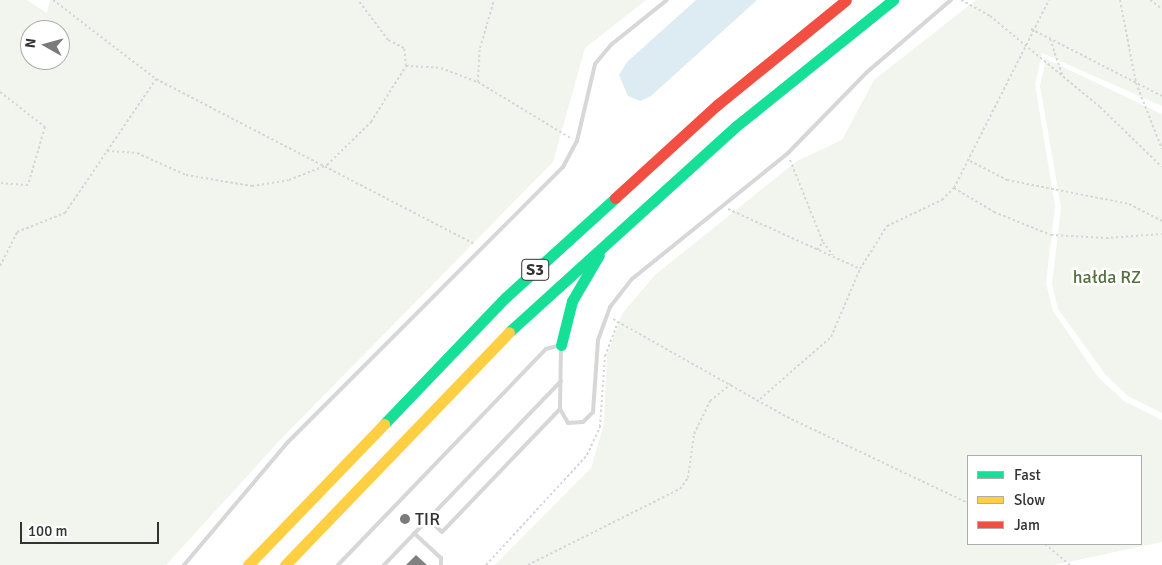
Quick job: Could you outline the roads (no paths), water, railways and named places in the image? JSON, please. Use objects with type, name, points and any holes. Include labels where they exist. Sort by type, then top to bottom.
[{"type":"highway","name":"S3","points":[[248,565],[316,490],[506,297],[717,105],[846,0]]},
{"type":"highway","name":"S3","points":[[285,565],[524,316],[621,226],[892,0]]},
{"type":"highway","points":[[561,345],[577,289],[621,226]]},
{"type":"lane","points":[[184,565],[288,442],[563,167],[577,141],[594,64],[668,0]]},
{"type":"lane","points":[[338,565],[540,355],[561,345],[560,409],[568,423],[583,422],[591,416],[598,340],[614,302],[632,279],[788,153],[866,73],[951,0]]},
{"type":"lane","points":[[384,565],[561,381]]},
{"type":"lane","points":[[428,519],[442,532],[560,409]]},
{"type":"lane","points":[[414,533],[440,558],[441,565]]},
{"type":"place","name":"TIR","points":[[405,519]]},
{"type":"park label","name":"hałda RZ","points":[[1107,277]]}]
